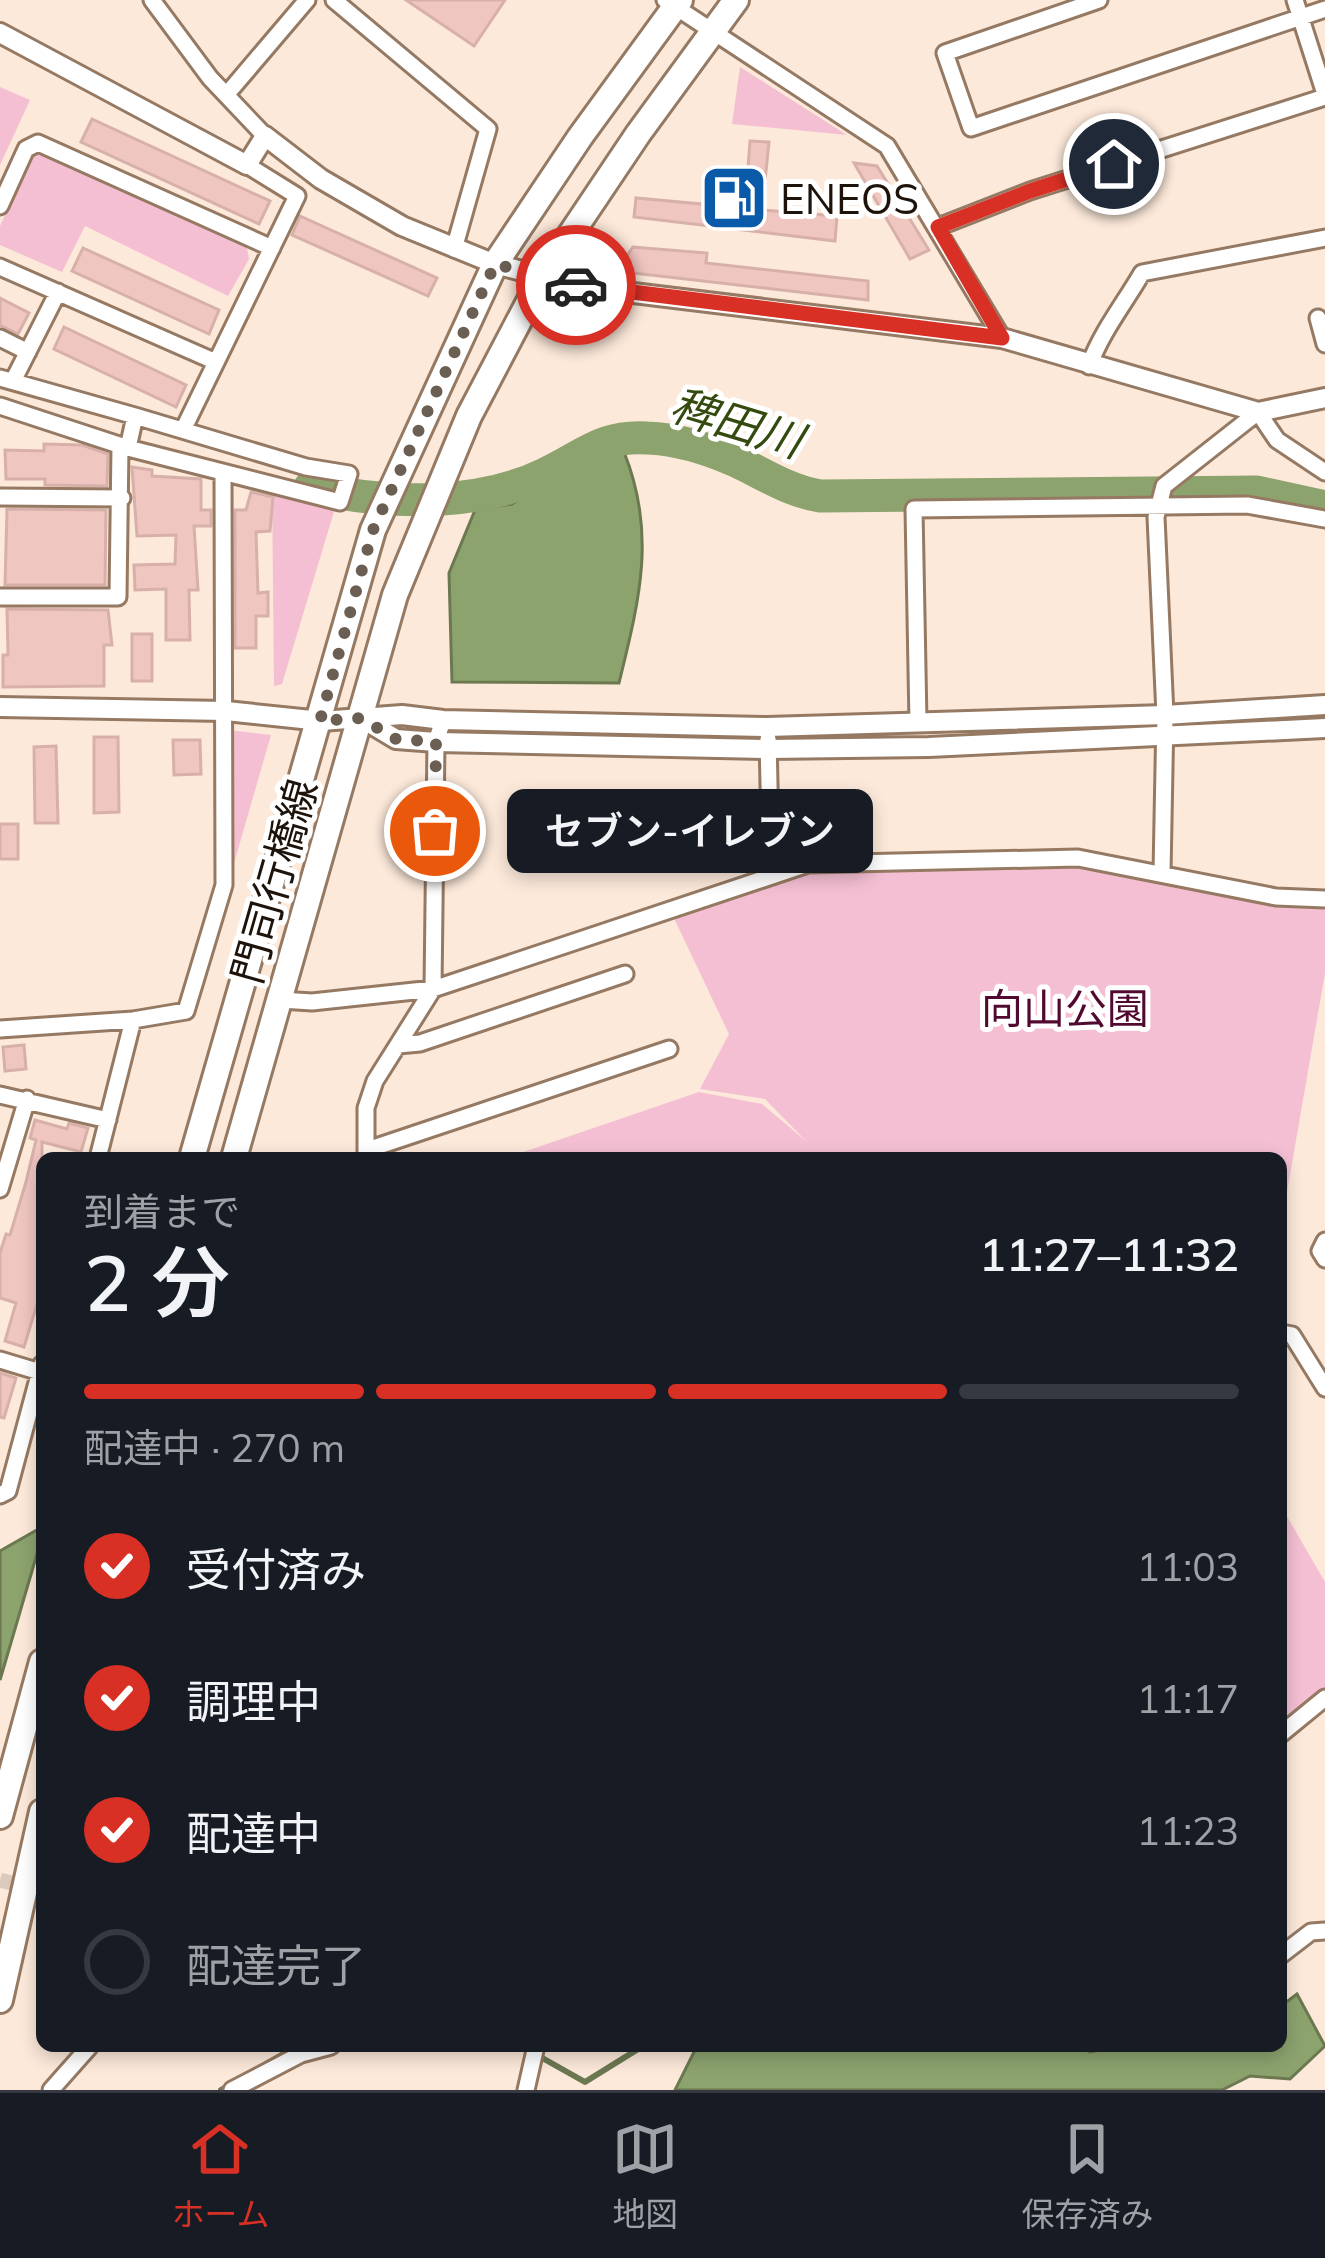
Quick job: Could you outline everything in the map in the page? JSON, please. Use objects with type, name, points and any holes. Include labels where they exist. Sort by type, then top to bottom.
[{"type":"main road","name":"門司行橋線","points":[[235,1152],[394,595],[469,416],[542,277],[736,0]]},
{"type":"main road","name":"門司行橋線","points":[[194,1152],[373,530],[495,264],[673,2]]},
{"type":"main road","points":[[0,1816],[36,1684]]},
{"type":"main road","points":[[0,2000],[36,1839]]},
{"type":"street","points":[[152,0],[265,136],[321,179],[402,226],[454,248],[584,287],[1002,338],[1258,412],[1277,440],[1325,472]]},
{"type":"street","points":[[226,94],[308,0]]},
{"type":"street","points":[[334,0],[488,129],[454,248]]},
{"type":"street","points":[[1099,0],[945,53],[971,128],[1298,8],[1325,9]]},
{"type":"street","points":[[673,2],[887,146],[1002,338]]},
{"type":"street","points":[[938,227],[1030,191],[1325,95],[1298,8]]},
{"type":"street","points":[[0,33],[297,196],[183,430]]},
{"type":"street","points":[[247,165],[265,136]]},
{"type":"street","points":[[0,206],[26,149],[38,143],[272,248]]},
{"type":"street","points":[[1089,366],[1101,333],[1142,273],[1325,238]]},
{"type":"street","points":[[0,267],[216,362]]},
{"type":"street","points":[[0,406],[124,447],[340,502],[350,474],[306,467],[7,380],[28,352],[58,292]]},
{"type":"street","points":[[1318,318],[1325,344]]},
{"type":"street","points":[[0,338],[28,352]]},
{"type":"street","points":[[1162,873],[1165,726],[1158,508],[1164,486],[1258,412],[1325,398]]},
{"type":"street","points":[[0,597],[118,598],[124,447],[135,416]]},
{"type":"street","points":[[0,1029],[133,1020],[186,1011],[224,884],[223,473]]},
{"type":"street","points":[[0,497],[122,498]]},
{"type":"street","points":[[918,723],[914,509],[1247,506],[1325,519]]},
{"type":"street","points":[[361,718],[396,739],[768,749],[1165,726],[1325,705]]},
{"type":"street","points":[[0,707],[226,711],[320,721],[402,715],[443,720],[767,727],[918,723],[1325,728]]},
{"type":"street","points":[[366,1152],[366,1108],[375,1081],[433,988],[436,742],[443,720]]},
{"type":"street","points":[[767,727],[771,874]]},
{"type":"street","points":[[280,1000],[312,1002],[433,988],[808,864],[1078,858],[1276,897],[1325,899]]},
{"type":"street","points":[[398,1045],[420,1043],[626,974]]},
{"type":"street","points":[[100,1152],[133,1020]]},
{"type":"street","points":[[372,1152],[669,1049]]},
{"type":"street","points":[[0,1095],[108,1120]]},
{"type":"street","points":[[0,1189],[27,1099]]},
{"type":"street","points":[[1325,1241],[1320,1251],[1325,1259]]},
{"type":"street","points":[[1287,1334],[1325,1388]]},
{"type":"street","points":[[0,1360],[36,1367]]},
{"type":"street","points":[[0,1495],[8,1491],[36,1387]]},
{"type":"street","points":[[1287,1729],[1325,1698]]},
{"type":"street","points":[[1287,1950],[1311,1932],[1325,1931]]},
{"type":"street","points":[[51,2090],[85,2052]]},
{"type":"street","points":[[232,2090],[308,2052]]},
{"type":"street","points":[[526,2090],[535,2052]]},
{"type":"green space","points":[[740,67],[847,135],[732,124]]},
{"type":"green space","points":[[0,87],[30,100],[0,165]]},
{"type":"green space","points":[[41,150],[246,243],[249,259],[228,296],[85,226],[62,272],[0,245],[0,226],[33,153]]},
{"type":"green space","points":[[272,486],[336,505],[282,684],[274,686]]},
{"type":"green space","points":[[229,730],[271,735],[233,867],[227,866]]},
{"type":"green space","name":"向山公園","points":[[1078,858],[1325,899],[1325,973],[1287,1192],[1287,1152],[524,1152],[699,1092],[762,1104],[806,1141],[765,1099],[700,1089],[729,1034],[670,910],[808,864]]},
{"type":"green space","points":[[1287,1516],[1325,1582],[1325,1698],[1287,1729]]},
{"type":"shaded area","points":[[624,452],[640,511],[642,540],[638,595],[619,683],[452,682],[449,573],[475,510],[512,504],[595,453]]},
{"type":"shaded area","points":[[36,1530],[36,1557],[0,1680],[0,1551]]},
{"type":"shaded area","points":[[1297,1994],[1325,2046],[1290,2079],[1250,2076],[1222,2090],[675,2090],[694,2052],[1287,2052],[1287,2002]]},
{"type":"building","points":[[406,0],[505,0],[474,46]]},
{"type":"building","points":[[92,119],[270,201],[259,224],[81,142]]},
{"type":"building","points":[[750,141],[769,142],[762,210],[837,216],[835,241],[634,217],[636,198],[745,208]]},
{"type":"building","points":[[854,163],[877,166],[929,250],[910,259]]},
{"type":"building","points":[[300,216],[437,278],[428,296],[292,235]]},
{"type":"building","points":[[633,247],[707,253],[706,263],[868,281],[868,300],[616,271]]},
{"type":"building","points":[[83,248],[219,310],[209,334],[72,271]]},
{"type":"building","points":[[0,298],[29,313],[18,334],[0,325]]},
{"type":"building","points":[[64,327],[186,385],[176,407],[54,349]]},
{"type":"building","points":[[44,444],[82,445],[108,454],[107,486],[6,479],[5,450],[44,451]]},
{"type":"building","points":[[132,467],[152,470],[152,476],[201,479],[201,510],[211,510],[211,526],[194,526],[198,590],[189,590],[190,640],[166,640],[166,589],[135,590],[134,565],[175,564],[176,535],[137,536]]},
{"type":"building","points":[[251,492],[273,497],[270,531],[256,532],[258,593],[268,592],[268,616],[256,616],[256,648],[235,648],[235,510],[246,510]]},
{"type":"building","points":[[7,509],[106,510],[105,585],[5,585]]},
{"type":"building","points":[[7,609],[108,610],[112,645],[104,645],[104,686],[3,687]]},
{"type":"building","points":[[132,634],[152,634],[152,681],[132,681]]},
{"type":"building","points":[[94,737],[118,737],[119,812],[94,813]]},
{"type":"building","points":[[173,740],[200,740],[201,774],[174,775]]},
{"type":"building","points":[[56,746],[58,823],[35,823],[34,747]]},
{"type":"building","points":[[0,824],[18,824],[18,859],[0,859]]},
{"type":"building","points":[[24,1045],[26,1069],[5,1071],[3,1047]]},
{"type":"building","points":[[35,1120],[67,1129],[69,1123],[88,1128],[81,1152],[42,1142],[42,1152],[36,1152],[36,1308],[24,1347],[5,1341],[16,1303],[0,1298],[0,1253],[26,1182],[36,1140],[30,1138]]},
{"type":"building","points":[[0,1373],[16,1378],[4,1418],[0,1417]]},
{"type":"waterway","name":"稗田川","points":[[310,487],[368,497],[459,498],[518,485],[605,443],[647,438],[704,449],[820,496],[1257,492],[1325,507]]},
{"type":"waterway","points":[[221,2090],[287,2052]]},
{"type":"waterway","points":[[532,2052],[585,2082],[633,2052]]},
{"type":"tunnel","points":[[0,1880],[36,1889]]},
{"type":"way so far","points":[[435,831],[436,742],[396,739],[361,718],[320,721],[373,530],[495,264],[576,285]]},
{"type":"place","name":"ENEOS","points":[[734,198]]},
{"type":"place","name":"セブン-イレブン","points":[[435,831]]},
{"type":"route","points":[[576,285],[1002,338],[938,227],[1114,164]]}]
